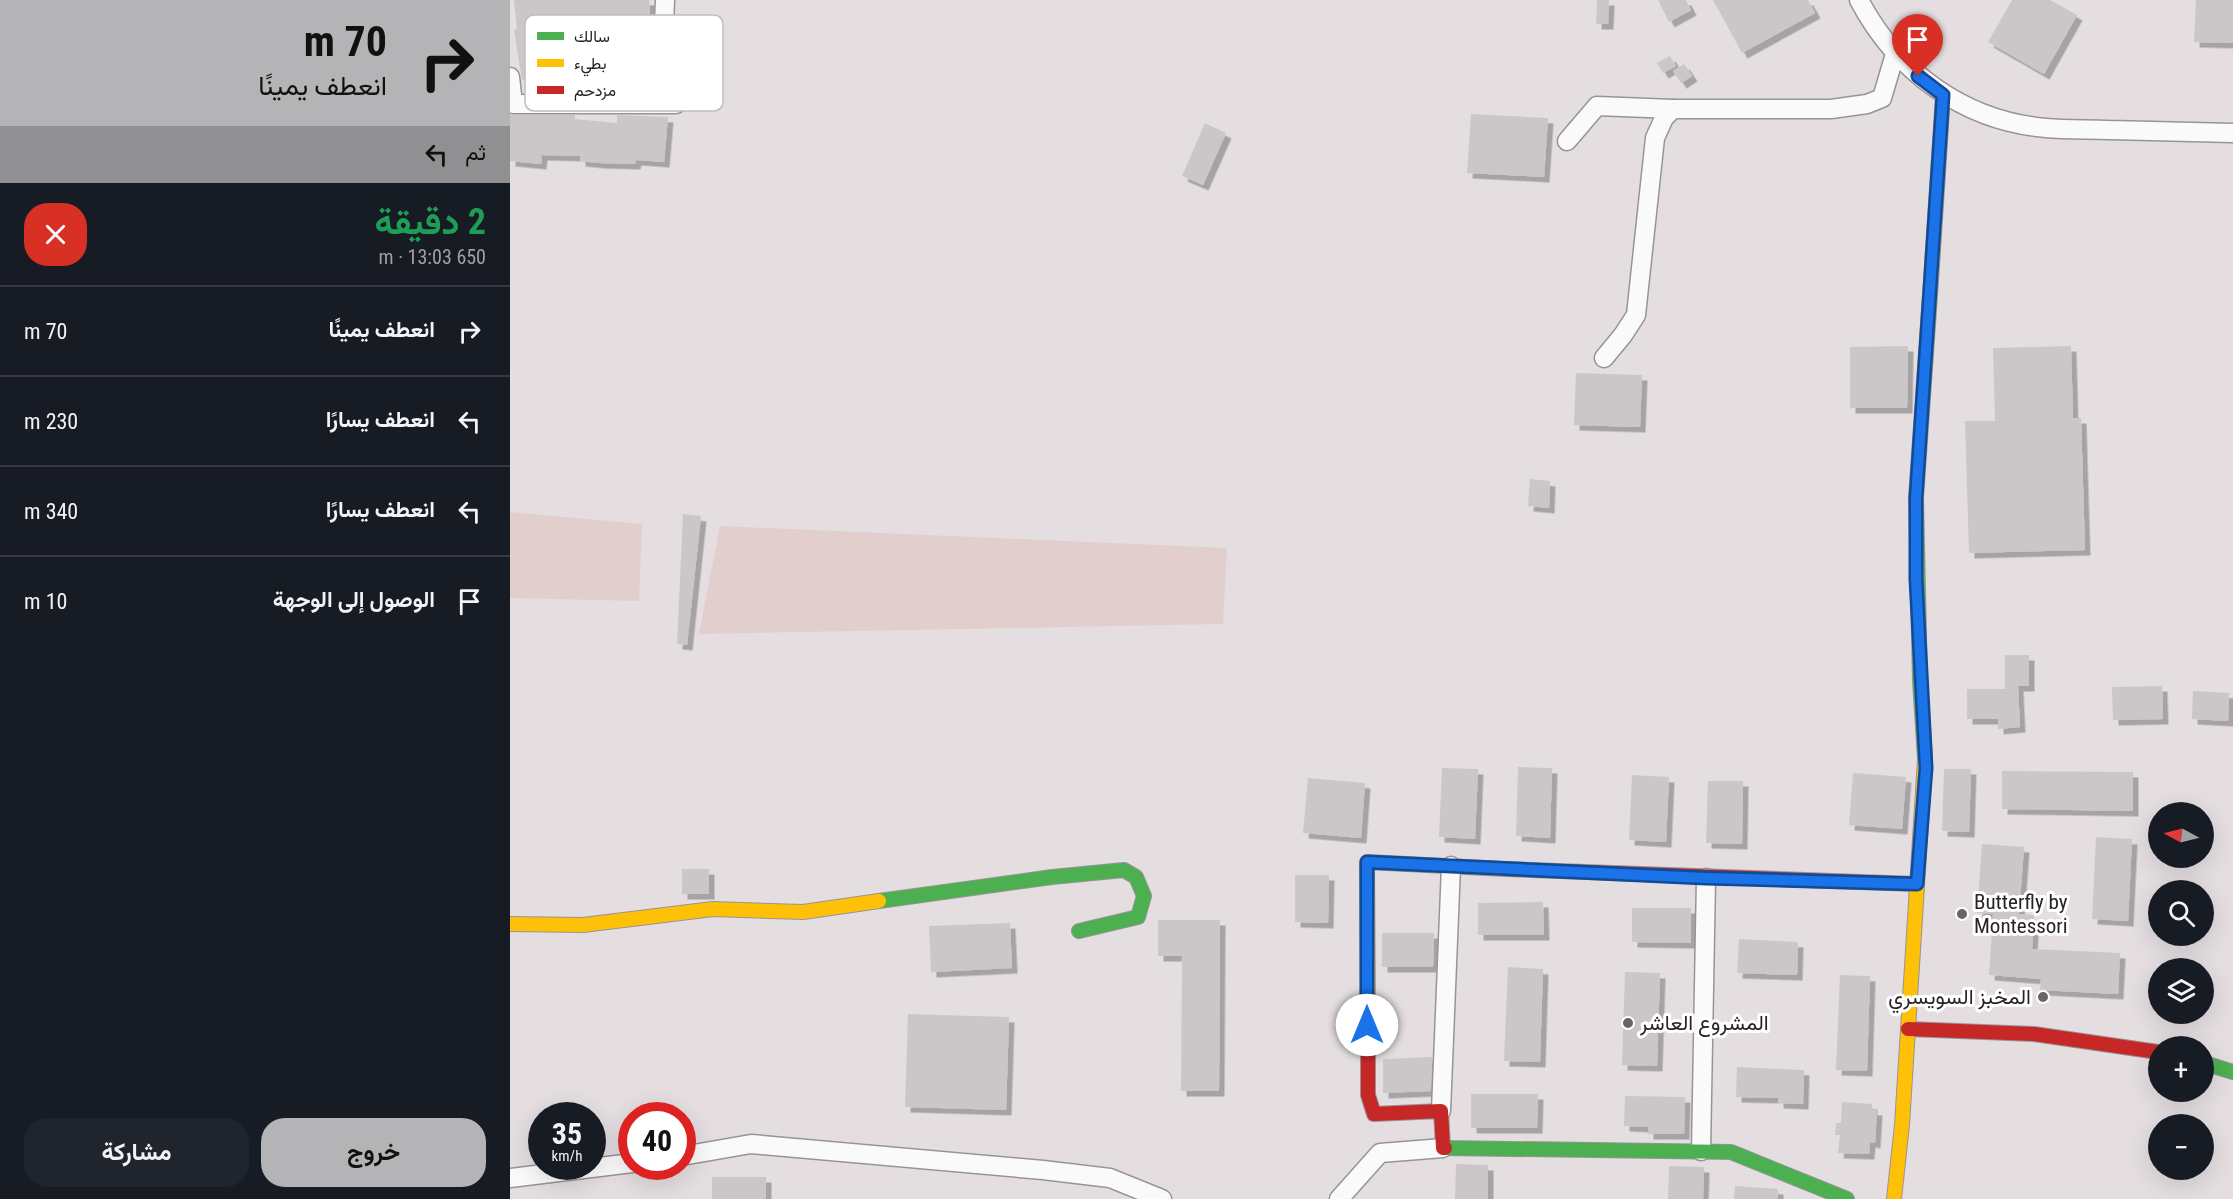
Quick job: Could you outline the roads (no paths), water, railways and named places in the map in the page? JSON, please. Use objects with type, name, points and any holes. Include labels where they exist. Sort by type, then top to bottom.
[{"type":"street","points":[[664,15],[665,0]]},
{"type":"street","points":[[1859,0],[1895,54],[1918,76],[1943,95],[1991,117],[2045,128],[2233,133]]},
{"type":"street","points":[[1567,141],[1597,106],[1673,109],[1831,109],[1867,104],[1882,98],[1895,54]]},
{"type":"street","points":[[510,77],[513,104],[525,104]]},
{"type":"street","points":[[1894,1199],[1902,1125],[1926,768],[1916,579],[1916,498],[1943,95]]},
{"type":"street","points":[[1604,358],[1636,315],[1655,138],[1664,118],[1673,109]]},
{"type":"street","points":[[1441,1111],[1374,1114],[1368,1095],[1367,862],[1706,878],[1917,884]]},
{"type":"street","points":[[1443,1148],[1441,1111],[1450,866]]},
{"type":"street","points":[[510,924],[594,924],[713,909],[803,912],[1052,877],[1124,870],[1133,872],[1139,878],[1143,899],[1138,917],[1129,921],[1079,931]]},
{"type":"street","points":[[1701,1151],[1706,878]]},
{"type":"street","points":[[1908,1029],[2033,1033],[2086,1039],[2148,1050]]},
{"type":"street","points":[[2214,1066],[2233,1072]]},
{"type":"street","points":[[696,1154],[751,1144],[1043,1170],[1110,1178],[1162,1199]]},
{"type":"street","points":[[1339,1199],[1380,1153],[1443,1148],[1731,1152],[1847,1199]]},
{"type":"street","points":[[510,1178],[618,1165]]},
{"type":"place","name":"Butterfly by Montessori","points":[[1962,914]]},
{"type":"place","name":"المخبز السويسري","points":[[2043,997]]},
{"type":"place","name":"المشروع العاشر","points":[[1628,1023]]}]
